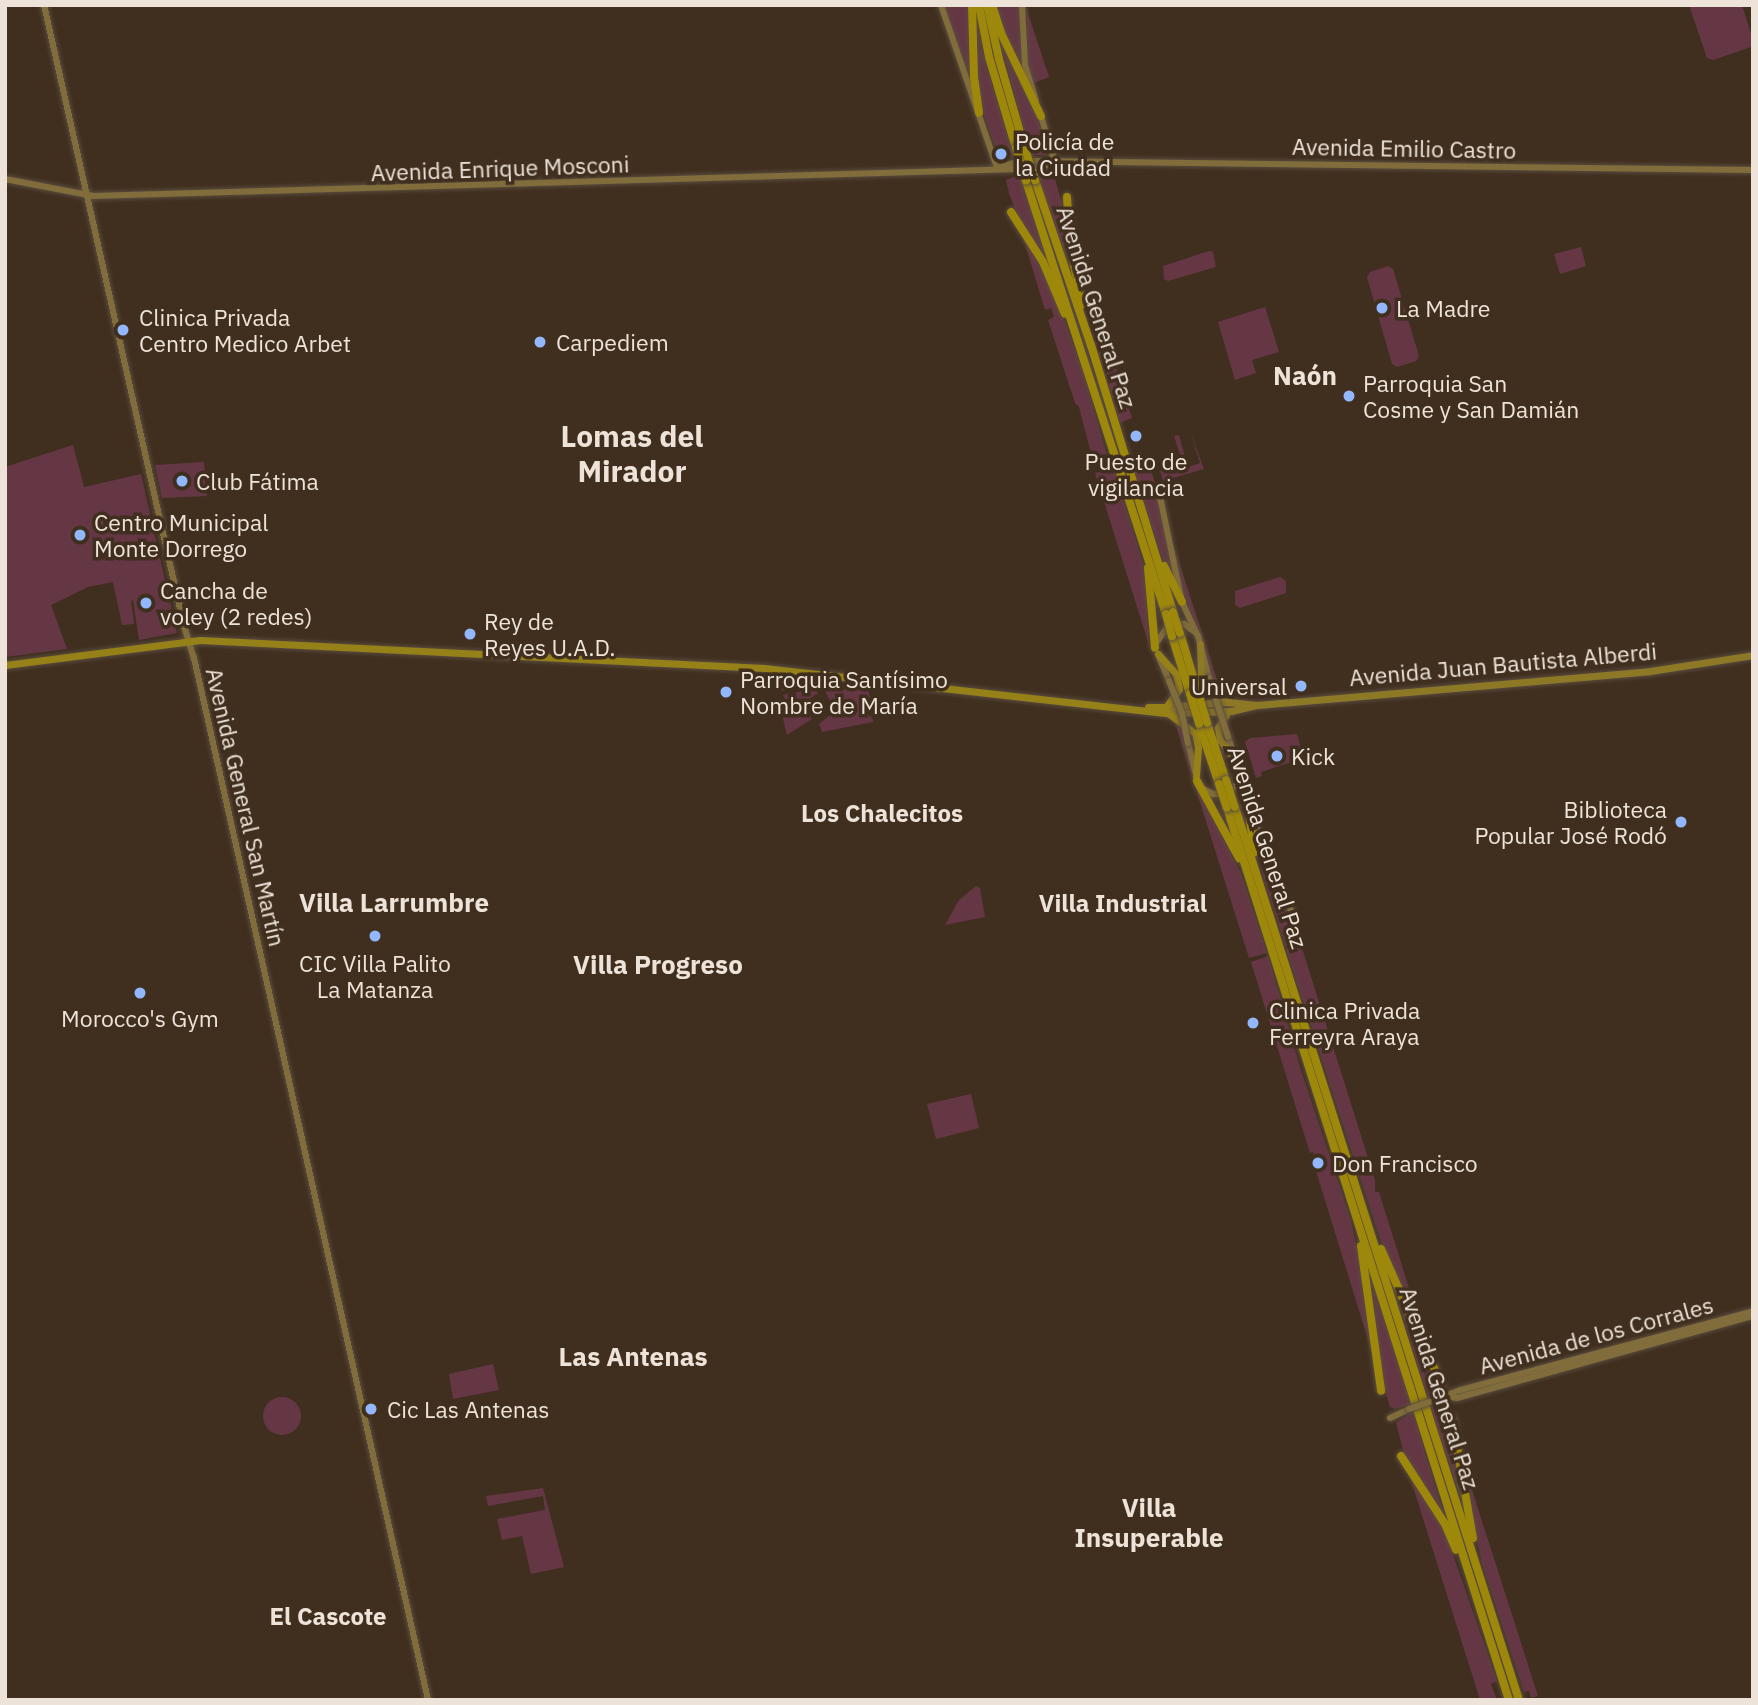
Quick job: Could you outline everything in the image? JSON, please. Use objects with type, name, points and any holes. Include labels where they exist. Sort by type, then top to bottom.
[{"type":"highway","points":[[972,5],[974,77],[979,113]]},
{"type":"highway","name":"Avenida General Paz","points":[[979,5],[989,57],[1020,147],[1085,359],[1150,548]]},
{"type":"highway","points":[[990,5],[1041,116]]},
{"type":"highway","name":"Avenida General Paz","points":[[990,5],[999,60],[1020,147]]},
{"type":"highway","name":"Avenida General Paz","points":[[1030,181],[1091,345],[1203,724],[1364,1208],[1484,1588],[1513,1698]]},
{"type":"highway","points":[[1067,197],[1070,245],[1091,345]]},
{"type":"highway","points":[[1012,212],[1043,262],[1085,359]]},
{"type":"highway","points":[[1150,548],[1156,651],[1172,668],[1179,683],[1176,696],[1167,710]]},
{"type":"highway","points":[[1150,548],[1182,602]]},
{"type":"highway","points":[[5,666],[188,641],[764,668],[1167,710],[1195,733],[1198,747],[1197,778],[1255,881]]},
{"type":"highway","points":[[1247,795],[1255,881]]},
{"type":"highway","name":"Avenida General Paz","points":[[1255,881],[1355,1215],[1473,1587],[1513,1698]]},
{"type":"highway","points":[[1364,1208],[1441,1384]]},
{"type":"highway","points":[[1355,1215],[1367,1281],[1381,1391]]},
{"type":"highway","points":[[1452,1418],[1469,1521],[1484,1588]]},
{"type":"highway","points":[[1401,1456],[1446,1524],[1473,1587]]},
{"type":"main road","name":"Avenida General San Martín","points":[[44,5],[428,1700]]},
{"type":"main road","points":[[941,5],[997,168],[1018,166]]},
{"type":"main road","points":[[1022,5],[1025,65],[1055,163]]},
{"type":"main road","name":"Avenida Emilio Castro","points":[[1034,164],[1753,170]]},
{"type":"main road","name":"Avenida Enrique Mosconi","points":[[5,179],[86,195],[325,191],[997,168]]},
{"type":"main road","points":[[1159,492],[1182,602],[1199,640],[1240,768],[1259,839],[1295,919]]},
{"type":"main road","points":[[1173,623],[1190,627],[1199,640],[1201,681],[1211,694],[1230,706],[1221,721],[1218,735],[1240,768],[1238,783],[1223,795],[1208,792],[1197,778],[1182,713],[1156,651],[1162,631],[1173,623]]},
{"type":"main road","name":"Avenida Juan Bautista Alberdi","points":[[1167,710],[1257,705],[1650,671],[1753,655]]},
{"type":"main road","name":"Avenida de los Corrales","points":[[1390,1418],[1429,1402],[1450,1397],[1461,1390],[1753,1311]]},
{"type":"main road","name":"Avenida de los Corrales","points":[[1450,1397],[1457,1398],[1753,1316]]},
{"type":"shaded area","points":[[943,5],[969,5],[972,85]]},
{"type":"shaded area","points":[[995,5],[1022,5],[1027,80],[1004,35]]},
{"type":"shaded area","points":[[1689,5],[1742,5],[1753,40],[1751,47],[1713,60],[1707,58]]},
{"type":"shaded area","points":[[1026,7],[1049,77],[1034,83],[1028,66]]},
{"type":"shaded area","points":[[974,14],[1014,157],[998,155],[979,100]]},
{"type":"shaded area","points":[[995,24],[1035,109],[1048,153],[1046,155],[1031,155]]},
{"type":"shaded area","points":[[1053,172],[1065,214],[1073,276],[1036,173]]},
{"type":"shaded area","points":[[1020,174],[1055,284],[1016,212],[1009,193],[1006,180]]},
{"type":"shaded area","points":[[1071,219],[1080,251],[1079,270],[1096,324],[1105,333],[1132,418],[1120,423],[1087,314],[1077,271]]},
{"type":"shaded area","points":[[1022,234],[1051,283],[1084,375],[1110,466],[1099,470],[1091,453],[1079,407],[1075,403],[1048,320],[1054,317],[1051,308],[1045,310]]},
{"type":"shaded area","points":[[1581,247],[1586,266],[1560,274],[1554,254]]},
{"type":"shaded area","points":[[1213,252],[1216,267],[1168,281],[1164,279],[1163,266]]},
{"type":"shaded area","points":[[1388,266],[1393,269],[1419,356],[1416,361],[1397,367],[1392,364],[1367,277],[1370,272]]},
{"type":"shaded area","points":[[1265,307],[1279,352],[1252,360],[1256,373],[1235,380],[1218,322]]},
{"type":"shaded area","points":[[1190,431],[1204,469],[1163,481],[1160,471],[1183,464],[1174,436],[1179,435],[1188,467],[1200,463]]},
{"type":"shaded area","name":"Centro Municipal Monte Dorrego","points":[[73,445],[84,487],[141,474],[177,633],[139,640],[133,600],[134,624],[122,625],[113,582],[88,587],[51,605],[67,649],[5,657],[5,467]]},
{"type":"shaded area","points":[[1147,457],[1158,493],[1178,591],[1161,555],[1132,464]]},
{"type":"shaded area","name":"Club Fátima","points":[[204,462],[207,496],[162,498],[155,465]]},
{"type":"shaded area","points":[[1114,469],[1144,567],[1149,645],[1095,473]]},
{"type":"shaded area","points":[[1171,537],[1220,693],[1214,692],[1199,632],[1183,594]]},
{"type":"shaded area","points":[[1280,577],[1286,581],[1286,593],[1240,608],[1235,605],[1235,591]]},
{"type":"shaded area","points":[[773,676],[808,678],[818,693],[802,704],[812,719],[787,735],[782,715],[787,714],[786,708],[789,706],[783,695],[790,693],[791,698],[795,697],[794,693],[803,691],[804,696],[808,695],[811,688],[810,685],[781,691],[780,686],[775,687]]},
{"type":"shaded area","points":[[820,681],[868,686],[873,722],[822,732],[819,724],[835,711]]},
{"type":"shaded area","points":[[1175,723],[1182,725],[1201,796],[1241,873],[1267,953],[1249,958]]},
{"type":"shaded area","name":"Kick","points":[[1297,734],[1304,758],[1261,772],[1262,776],[1256,778],[1245,742],[1250,738]]},
{"type":"shaded area","points":[[1254,829],[1300,942],[1286,947],[1263,875]]},
{"type":"shaded area","points":[[976,886],[980,888],[985,917],[945,925],[959,900]]},
{"type":"shaded area","points":[[1301,945],[1375,1180],[1375,1192],[1379,1192],[1429,1352],[1381,1242],[1286,949]]},
{"type":"shaded area","points":[[1268,956],[1300,1067],[1350,1218],[1363,1274],[1374,1359],[1316,1171],[1313,1152],[1310,1153],[1251,962]]},
{"type":"shaded area","points":[[971,1094],[979,1128],[936,1139],[927,1104]]},
{"type":"shaded area","points":[[1391,1276],[1436,1381],[1433,1382],[1439,1393],[1435,1396],[1429,1398],[1422,1379]]},
{"type":"shaded area","points":[[1372,1282],[1411,1404],[1395,1409],[1390,1407],[1381,1377]]},
{"type":"shaded area","points":[[493,1364],[499,1390],[453,1399],[449,1374]]},
{"type":"shaded area","points":[[282,1397],[295,1403],[301,1416],[295,1429],[282,1435],[269,1429],[263,1416],[269,1403]]},
{"type":"shaded area","points":[[1440,1406],[1446,1411],[1450,1426],[1463,1505],[1430,1407]]},
{"type":"shaded area","points":[[1413,1411],[1445,1519],[1404,1454],[1396,1423]]},
{"type":"shaded area","points":[[1457,1443],[1538,1696],[1531,1698],[1529,1691],[1524,1692],[1482,1564]]},
{"type":"shaded area","points":[[1410,1477],[1442,1523],[1497,1681],[1491,1684],[1497,1700],[1480,1700]]},
{"type":"shaded area","points":[[543,1488],[564,1567],[531,1574],[522,1536],[502,1540],[497,1519],[545,1510],[543,1496],[488,1506],[486,1496]]},
{"type":"place","name":"Policía de la Ciudad","points":[[1001,154]]},
{"type":"place","name":"La Madre","points":[[1382,308]]},
{"type":"place","name":"Clinica Privada Centro Medico Arbet","points":[[123,330]]},
{"type":"place","name":"Carpediem","points":[[540,342]]},
{"type":"place","name":"Parroquia San Cosme y San Damián","points":[[1349,396]]},
{"type":"place","name":"Puesto de vigilancia","points":[[1136,436]]},
{"type":"place","name":"Club Fátima","points":[[182,481]]},
{"type":"place","name":"Centro Municipal Monte Dorrego","points":[[80,535]]},
{"type":"place","name":"Cancha de voley (2 redes)","points":[[146,603]]},
{"type":"place","name":"Rey de Reyes U.A.D.","points":[[470,634]]},
{"type":"place","name":"Universal","points":[[1301,686]]},
{"type":"place","name":"Parroquia Santísimo Nombre de María","points":[[726,692]]},
{"type":"place","name":"Kick","points":[[1277,756]]},
{"type":"place","name":"Biblioteca Popular José Rodó","points":[[1681,822]]},
{"type":"place","name":"CIC Villa Palito La Matanza","points":[[375,936]]},
{"type":"place","name":"Morocco's Gym","points":[[140,993]]},
{"type":"place","name":"Clinica Privada Ferreyra Araya","points":[[1253,1023]]},
{"type":"place","name":"Don Francisco","points":[[1318,1163]]},
{"type":"place","name":"Cic Las Antenas","points":[[371,1409]]},
{"type":"district","name":"Naón","points":[[1305,376]]},
{"type":"district","name":"Lomas del Mirador","points":[[632,453]]},
{"type":"district","name":"Los Chalecitos","points":[[882,814]]},
{"type":"district","name":"Villa Larrumbre","points":[[394,903]]},
{"type":"district","name":"Villa Industrial","points":[[1123,904]]},
{"type":"district","name":"Villa Progreso","points":[[658,965]]},
{"type":"district","name":"Las Antenas","points":[[633,1357]]},
{"type":"district","name":"Villa Insuperable","points":[[1149,1523]]},
{"type":"district","name":"El Cascote","points":[[328,1617]]}]
